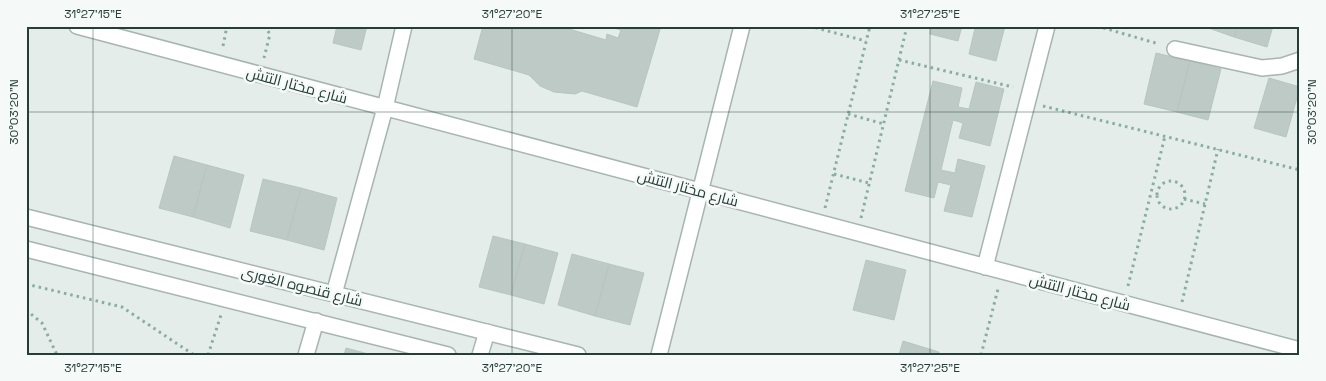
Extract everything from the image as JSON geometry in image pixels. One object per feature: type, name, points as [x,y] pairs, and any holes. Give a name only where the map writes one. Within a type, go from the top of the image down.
[{"type":"street","name":"شارع مختار التتش","points":[[77,26],[1300,350]]},
{"type":"street","points":[[334,294],[385,108],[404,26]]},
{"type":"street","points":[[659,355],[742,26]]},
{"type":"street","points":[[985,267],[1046,26]]},
{"type":"street","points":[[1175,49],[1262,68],[1282,66],[1300,60]]},
{"type":"street","name":"شارع قنصوه الغورى","points":[[26,217],[578,355]]},
{"type":"street","name":"شارع قنصوه الغورى","points":[[26,249],[448,355]]},
{"type":"street","points":[[306,355],[316,321]]},
{"type":"street","points":[[480,355],[487,332]]},
{"type":"path","points":[[259,26],[265,27],[270,34],[260,75]]},
{"type":"path","points":[[809,26],[866,41]]},
{"type":"path","points":[[821,223],[870,26]]},
{"type":"path","points":[[858,233],[907,26]]},
{"type":"path","points":[[1097,26],[1175,49]]},
{"type":"path","points":[[899,60],[1165,136],[1300,170]]},
{"type":"path","points":[[848,114],[884,124]]},
{"type":"path","points":[[1124,303],[1165,136]]},
{"type":"path","points":[[1178,318],[1218,149]]},
{"type":"path","points":[[834,174],[869,183]]},
{"type":"path","points":[[1169,180],[1175,181],[1183,188],[1184,199],[1177,207],[1167,208],[1158,201],[1157,190],[1164,182],[1169,180]]},
{"type":"path","points":[[1152,189],[1157,190]]},
{"type":"path","points":[[1184,199],[1205,204]]},
{"type":"path","points":[[981,355],[1003,271]]},
{"type":"path","points":[[26,284],[122,307],[194,355]]},
{"type":"path","points":[[208,355],[226,299]]},
{"type":"path","points":[[26,310],[42,323],[57,355]]},
{"type":"path","points":[[26,318],[32,315]]},
{"type":"building","points":[[337,26],[367,26],[361,50],[333,43]]},
{"type":"building","points":[[483,26],[559,26],[606,40],[607,34],[618,38],[621,30],[608,26],[661,26],[637,107],[582,91],[575,94],[554,92],[540,86],[529,75],[474,59]]},
{"type":"building","points":[[931,26],[962,26],[958,41],[930,34]]},
{"type":"building","points":[[966,26],[1005,26],[996,61],[969,54],[975,28]]},
{"type":"building","points":[[1203,26],[1238,26],[1234,37]]},
{"type":"building","points":[[1238,26],[1273,26],[1267,47],[1234,37]]},
{"type":"building","points":[[1156,53],[1190,61],[1177,112],[1144,104]]},
{"type":"building","points":[[1190,61],[1221,69],[1208,120],[1177,112]]},
{"type":"building","points":[[1269,78],[1300,87],[1286,137],[1254,128]]},
{"type":"building","points":[[933,81],[962,88],[958,107],[969,109],[976,82],[1004,89],[990,146],[959,138],[963,123],[953,120],[941,170],[955,173],[958,159],[985,166],[972,217],[944,211],[951,185],[938,182],[934,198],[905,191]]},
{"type":"building","points":[[174,156],[207,165],[193,217],[159,208]]},
{"type":"building","points":[[207,165],[244,175],[230,228],[193,217]]},
{"type":"building","points":[[263,179],[301,188],[287,240],[250,231]]},
{"type":"building","points":[[301,188],[337,198],[324,250],[287,240]]},
{"type":"building","points":[[493,236],[525,244],[511,295],[479,287]]},
{"type":"building","points":[[525,244],[558,253],[544,304],[511,295]]},
{"type":"building","points":[[572,254],[609,264],[595,316],[558,305]]},
{"type":"building","points":[[866,260],[906,270],[894,320],[853,310]]},
{"type":"building","points":[[609,264],[644,273],[630,325],[595,316]]},
{"type":"building","points":[[903,341],[939,352],[938,355],[899,355]]},
{"type":"building","points":[[346,348],[372,355],[344,355]]}]
